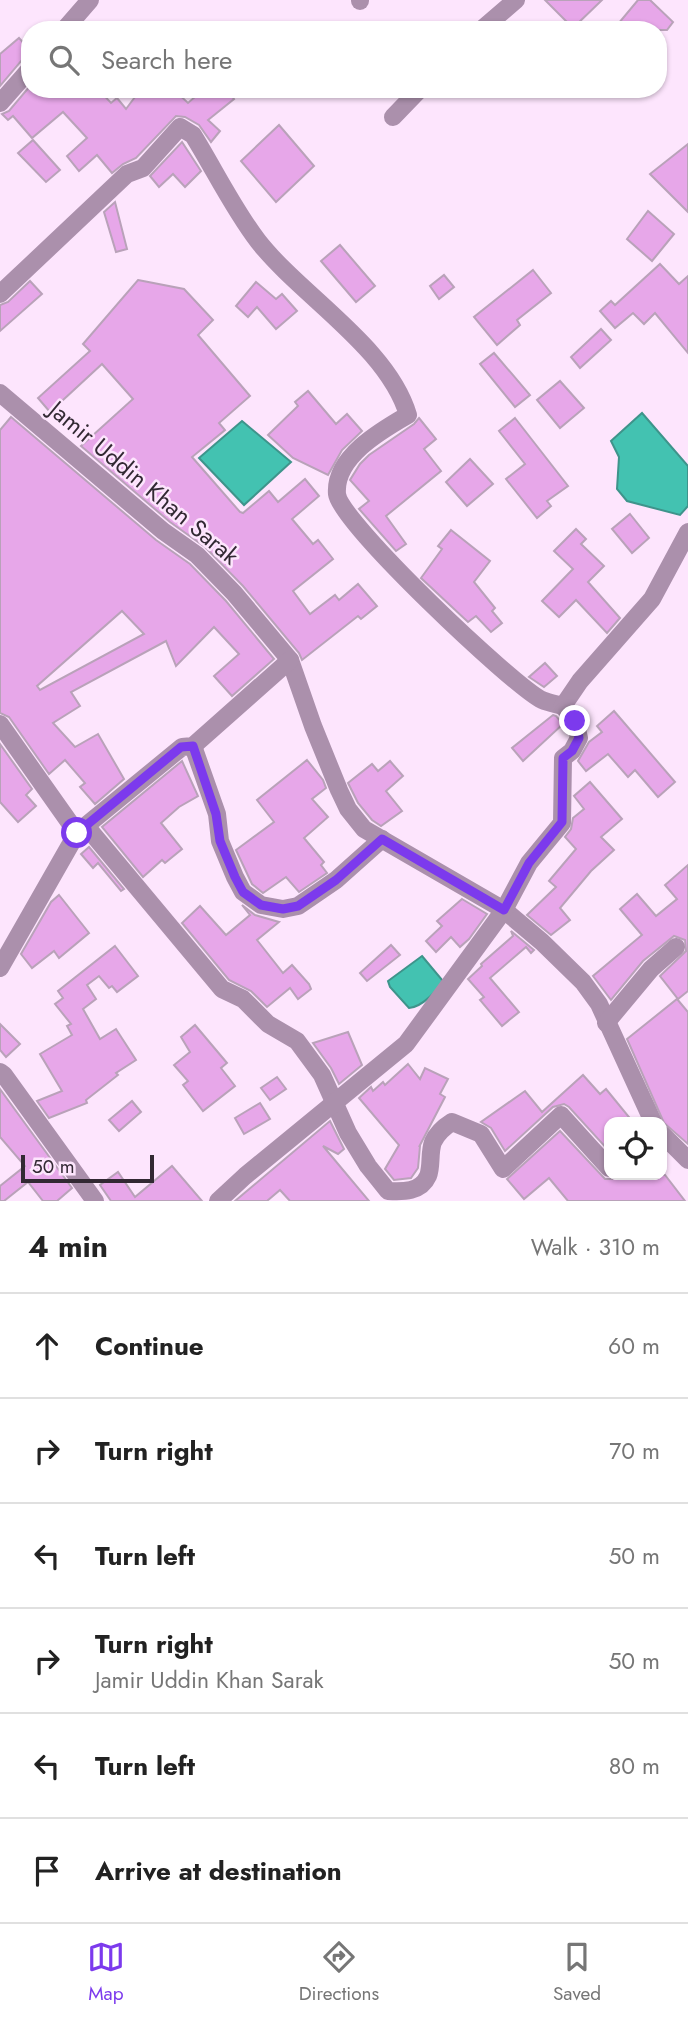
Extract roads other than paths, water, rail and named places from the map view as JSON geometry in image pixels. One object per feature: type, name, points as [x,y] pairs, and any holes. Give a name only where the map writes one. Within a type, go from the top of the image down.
[{"type":"street","points":[[72,21],[90,0]]},
{"type":"street","points":[[492,21],[516,0]]},
{"type":"street","points":[[0,103],[21,79]]},
{"type":"street","points":[[393,117],[411,98]]},
{"type":"street","points":[[0,294],[127,174],[143,168],[180,127],[193,135],[257,240],[370,354],[389,377],[406,406],[408,415],[369,440],[343,466],[337,494],[342,503],[362,531],[399,573],[512,676],[541,699],[563,706],[575,721],[579,738],[572,751],[563,758],[562,822],[529,863],[504,910],[406,1044],[218,1201]]},
{"type":"street","name":"Jamir Uddin Khan Sarak","points":[[0,393],[163,531],[197,555],[234,593],[290,660],[313,726],[348,809],[364,829],[504,910],[583,982],[599,1004],[651,1117]]},
{"type":"street","points":[[563,706],[580,681],[652,599],[688,532]]},
{"type":"street","points":[[0,968],[82,830],[181,747],[193,746],[290,660]]},
{"type":"street","points":[[1,727],[82,830],[222,989],[243,999],[268,1024],[297,1041],[322,1075],[348,1133],[368,1166],[388,1191],[406,1193],[419,1186],[428,1176],[434,1139],[452,1122],[481,1134],[503,1169],[561,1115],[604,1162]]},
{"type":"street","points":[[193,746],[216,814],[220,841],[235,877],[243,892],[261,905],[283,909],[298,906],[336,880],[382,839]]},
{"type":"street","points":[[606,1023],[651,969],[676,947]]},
{"type":"street","points":[[0,1072],[95,1201]]},
{"type":"street","points":[[667,1140],[688,1160]]}]
